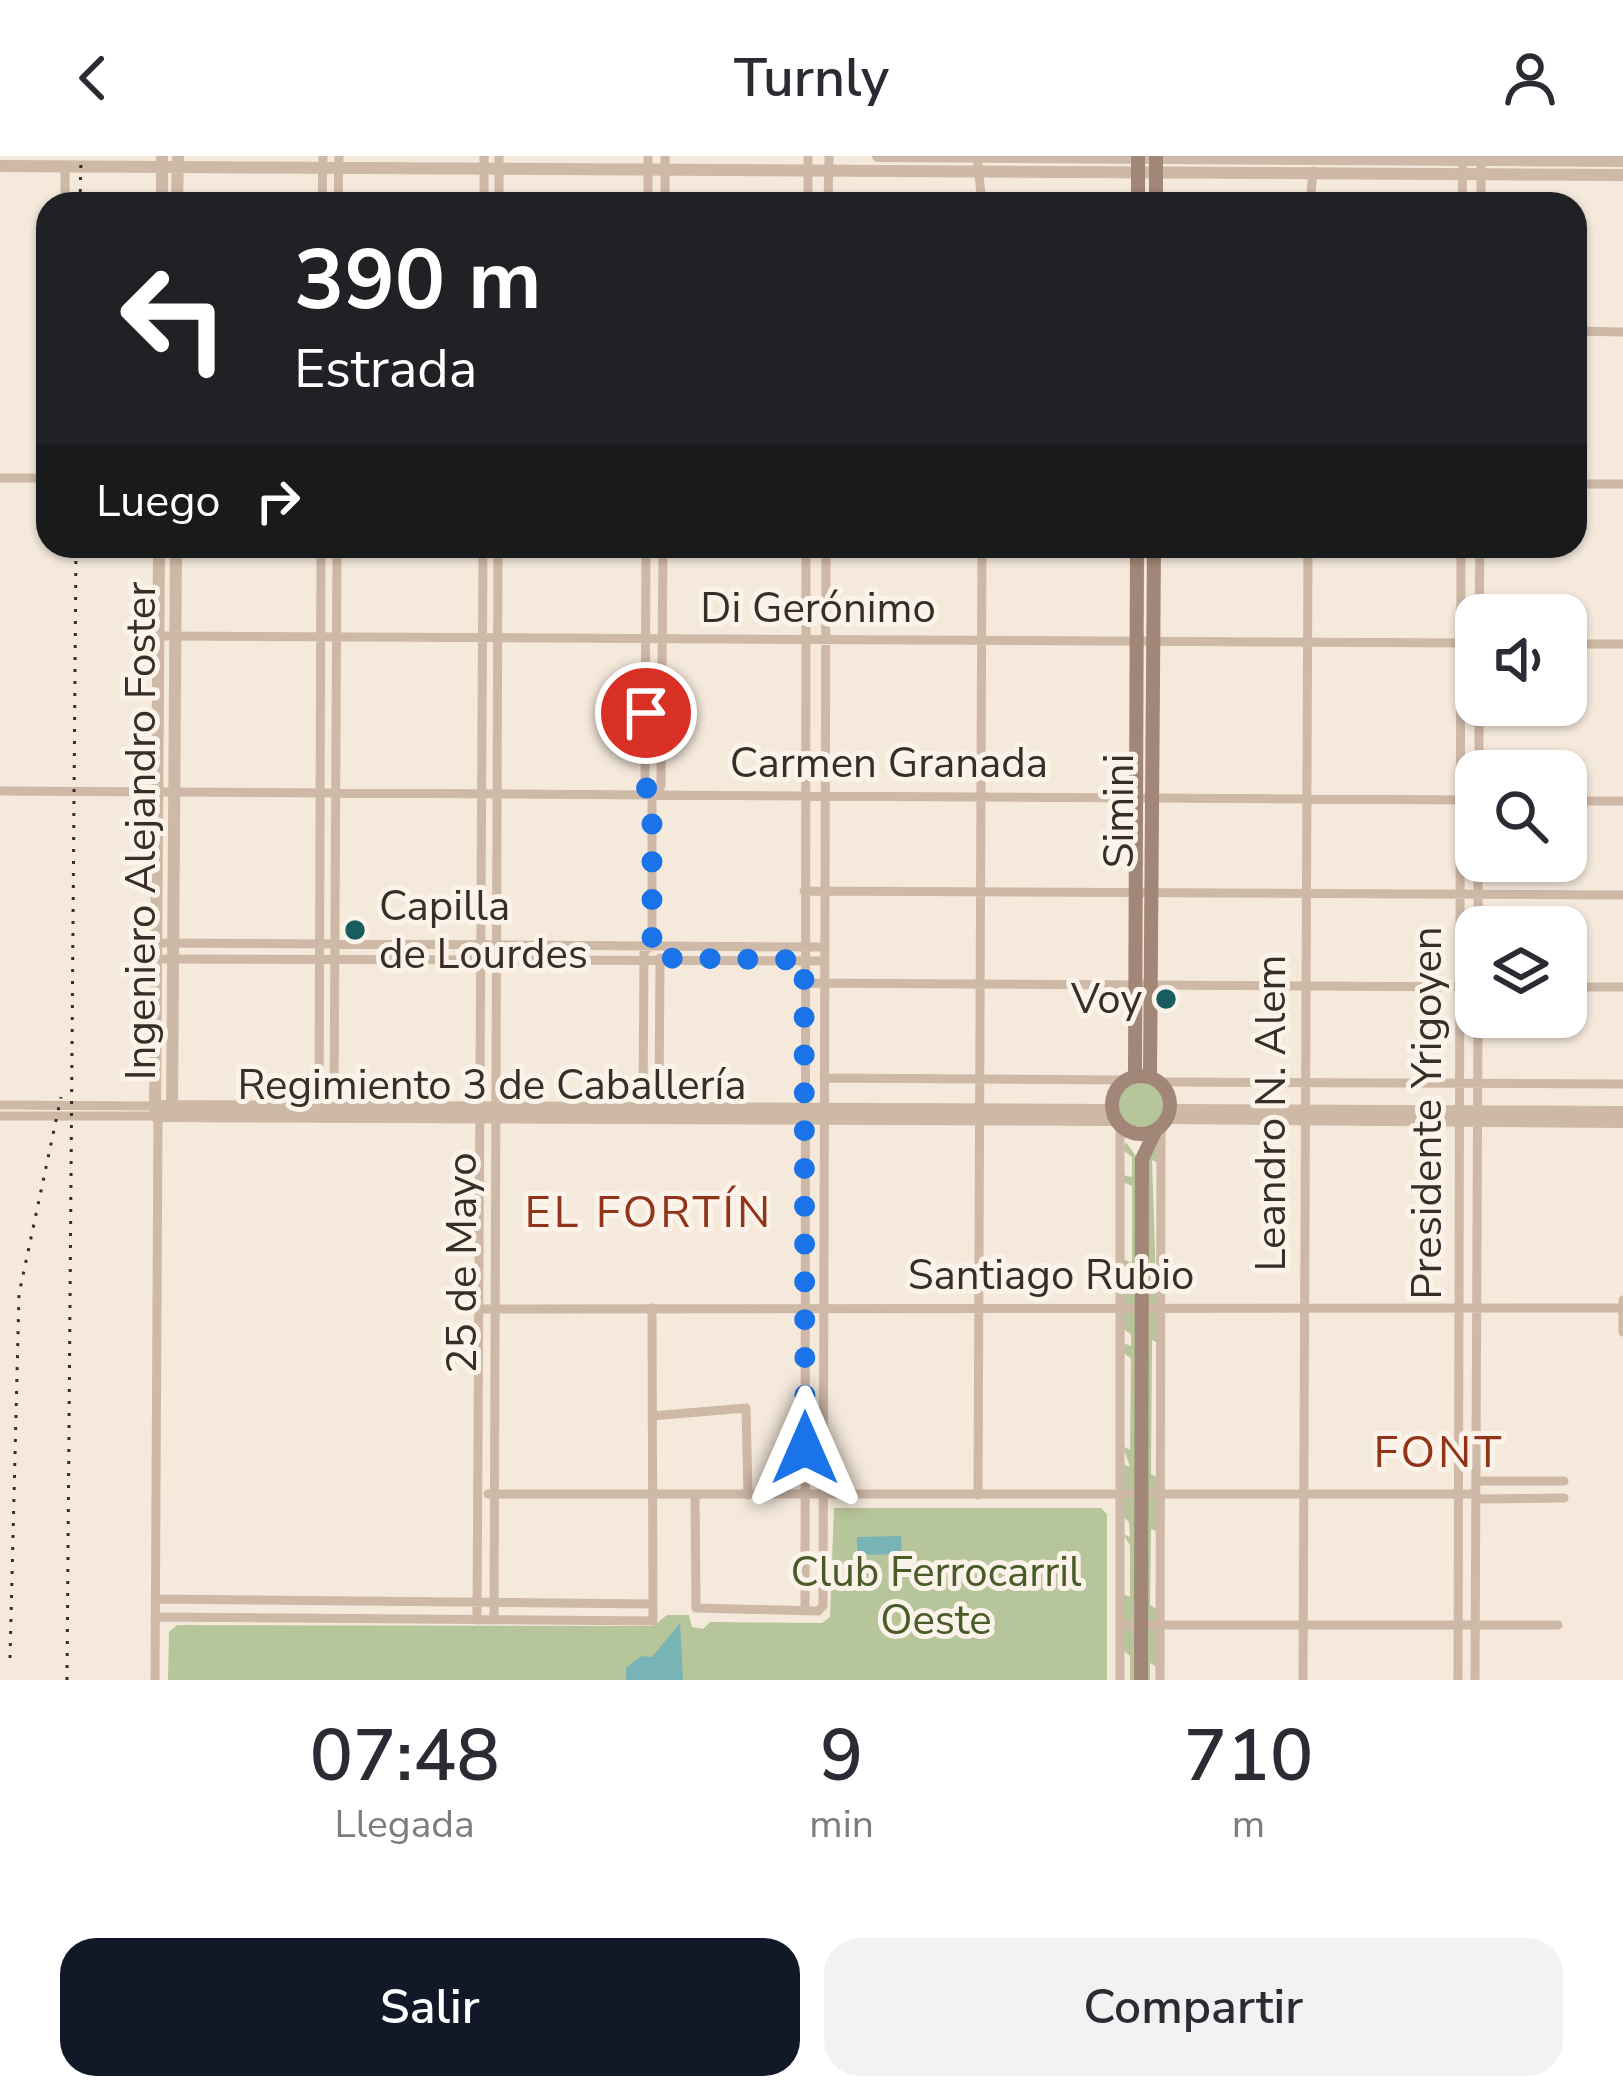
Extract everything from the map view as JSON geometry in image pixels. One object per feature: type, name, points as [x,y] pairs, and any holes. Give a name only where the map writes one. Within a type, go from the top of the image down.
[{"type":"main road","name":"Simini","points":[[1137,558],[1144,798],[1143,1079]]},
{"type":"main road","name":"Simini","points":[[1144,798],[1154,558]]},
{"type":"main road","points":[[1142,1159],[1118,1121],[1114,1093],[1143,1079],[1164,1122]]},
{"type":"main road","points":[[1118,1121],[1135,1134],[1164,1122]]},
{"type":"main road","points":[[1141,1680],[1142,1159],[1164,1122]]},
{"type":"street","points":[[878,156],[1138,162],[1301,157],[1463,164],[1623,161]]},
{"type":"street","points":[[977,156],[982,192]]},
{"type":"street","points":[[982,172],[991,166],[991,156]]},
{"type":"street","points":[[1301,157],[1301,168],[1310,174]]},
{"type":"street","points":[[1310,192],[1310,174],[1317,158]]},
{"type":"street","points":[[0,166],[162,161],[829,163],[982,172],[1138,162]]},
{"type":"street","points":[[162,161],[162,192]]},
{"type":"street","points":[[177,192],[178,161]]},
{"type":"street","points":[[338,192],[339,162]]},
{"type":"street","points":[[486,192],[492,162]]},
{"type":"street","points":[[492,162],[497,192]]},
{"type":"street","points":[[1156,162],[1310,174],[1463,164]]},
{"type":"street","points":[[1481,164],[1623,176]]},
{"type":"street","points":[[68,192],[73,166]]},
{"type":"street","points":[[1587,331],[1623,332]]},
{"type":"street","points":[[0,478],[36,478]]},
{"type":"street","points":[[1587,484],[1623,484]]},
{"type":"street","name":"Ingeniero Alejandro Foster","points":[[159,558],[157,958],[163,1112]]},
{"type":"street","name":"Ingeniero Alejandro Foster","points":[[163,1112],[173,958],[176,558]]},
{"type":"street","points":[[319,1112],[321,558]]},
{"type":"street","points":[[334,1112],[337,558]]},
{"type":"street","name":"25 de Mayo","points":[[483,558],[481,958],[494,1309],[494,1620]]},
{"type":"street","name":"25 de Mayo","points":[[477,1620],[478,1309],[496,958],[497,558]]},
{"type":"street","points":[[646,558],[645,786],[652,795],[652,946]]},
{"type":"street","points":[[652,795],[661,787],[663,558]]},
{"type":"street","points":[[805,1611],[806,558]]},
{"type":"street","points":[[694,1495],[694,1602],[699,1611],[805,1611],[823,1606],[826,558]]},
{"type":"street","points":[[978,1495],[982,558]]},
{"type":"street","name":"Leandro N. Alem","points":[[1303,1680],[1308,558]]},
{"type":"street","name":"Presidente Yrigoyen","points":[[1461,558],[1461,594]]},
{"type":"street","points":[[1479,594],[1480,558]]},
{"type":"street","name":"Di Gerónimo","points":[[159,636],[1455,644]]},
{"type":"street","points":[[1587,644],[1623,644]]},
{"type":"street","name":"Carmen Granada","points":[[0,791],[1455,800]]},
{"type":"street","points":[[1587,800],[1623,801]]},
{"type":"street","name":"Presidente Yrigoyen","points":[[1460,882],[1460,906]]},
{"type":"street","name":"Presidente Yrigoyen","points":[[1478,882],[1478,906]]},
{"type":"street","points":[[804,891],[1623,895]]},
{"type":"street","points":[[157,943],[824,947]]},
{"type":"street","points":[[643,1114],[644,951],[652,946]]},
{"type":"street","points":[[652,946],[660,950],[659,1114]]},
{"type":"street","points":[[157,958],[824,961]]},
{"type":"street","points":[[804,983],[1455,986]]},
{"type":"street","points":[[1587,987],[1623,987]]},
{"type":"street","name":"Presidente Yrigoyen","points":[[1458,1680],[1460,1038]]},
{"type":"street","name":"Presidente Yrigoyen","points":[[1475,1680],[1478,1038]]},
{"type":"street","points":[[824,1078],[1623,1084]]},
{"type":"street","points":[[0,1105],[163,1112],[155,1680]]},
{"type":"street","points":[[0,1116],[73,1111]]},
{"type":"street","name":"Regimiento 3 de Caballería","points":[[163,1112],[980,1114],[1118,1121]]},
{"type":"street","points":[[1160,1680],[1164,1122],[1304,1115],[1623,1112]]},
{"type":"street","points":[[1477,1116],[1623,1122]]},
{"type":"street","points":[[1118,1121],[1120,1680]]},
{"type":"street","points":[[1623,1304],[1623,1332]]},
{"type":"street","name":"Santiago Rubio","points":[[478,1309],[1623,1304]]},
{"type":"street","points":[[155,1617],[653,1622],[652,1308]]},
{"type":"street","points":[[652,1416],[746,1408],[748,1495]]},
{"type":"street","points":[[1476,1481],[1564,1481]]},
{"type":"street","points":[[477,1494],[1564,1498]]},
{"type":"street","points":[[155,1599],[652,1604]]},
{"type":"street","points":[[1120,1625],[1558,1625]]},
{"type":"green space","points":[[1141,1080],[1159,1087],[1166,1105],[1159,1123],[1141,1130],[1123,1123],[1116,1105],[1123,1087]]},
{"type":"green space","points":[[1126,1142],[1138,1159],[1137,1680],[1130,1680],[1130,1656],[1123,1650],[1123,1594],[1130,1597],[1130,1545],[1123,1534],[1130,1537],[1129,1522],[1123,1517],[1123,1464],[1130,1467],[1123,1446],[1130,1450],[1131,1358],[1123,1353],[1123,1343],[1131,1346],[1131,1334],[1123,1329],[1123,1283],[1131,1285],[1132,1271],[1123,1266],[1123,1259],[1132,1263],[1132,1186],[1123,1182],[1123,1175],[1132,1177],[1132,1157],[1123,1150]]},
{"type":"green space","points":[[1152,1144],[1157,1144],[1159,1163],[1152,1160],[1158,1343],[1152,1340],[1151,1474],[1158,1478],[1158,1532],[1151,1529],[1150,1605],[1158,1610],[1157,1667],[1150,1663],[1150,1680],[1144,1680],[1146,1160]]},
{"type":"green space","name":"Club Ferrocarril Oeste","points":[[834,1508],[1101,1508],[1107,1514],[1107,1680],[168,1680],[169,1632],[177,1625],[653,1626],[667,1615],[689,1615],[692,1627],[703,1629],[710,1622],[822,1623],[830,1617]]},
{"type":"water","points":[[901,1536],[902,1554],[857,1555],[857,1537]]},
{"type":"water","points":[[680,1623],[683,1680],[626,1680],[626,1668],[641,1656],[652,1657]]},
{"type":"railway","points":[[80,192],[81,156]]},
{"type":"railway","points":[[67,1680],[76,558]]},
{"type":"railway","points":[[10,1658],[19,1294],[61,1097]]},
{"type":"place","name":"Capilla de Lourdes","points":[[355,930]]},
{"type":"place","name":"Voy","points":[[1166,999]]},
{"type":"district","name":"EL FORTÍN","points":[[649,1212]]},
{"type":"district","name":"FONT","points":[[1439,1452]]},
{"type":"route","points":[[646,713],[645,786],[652,795],[652,946],[660,950],[660,958],[804,960],[805,1448]]}]
